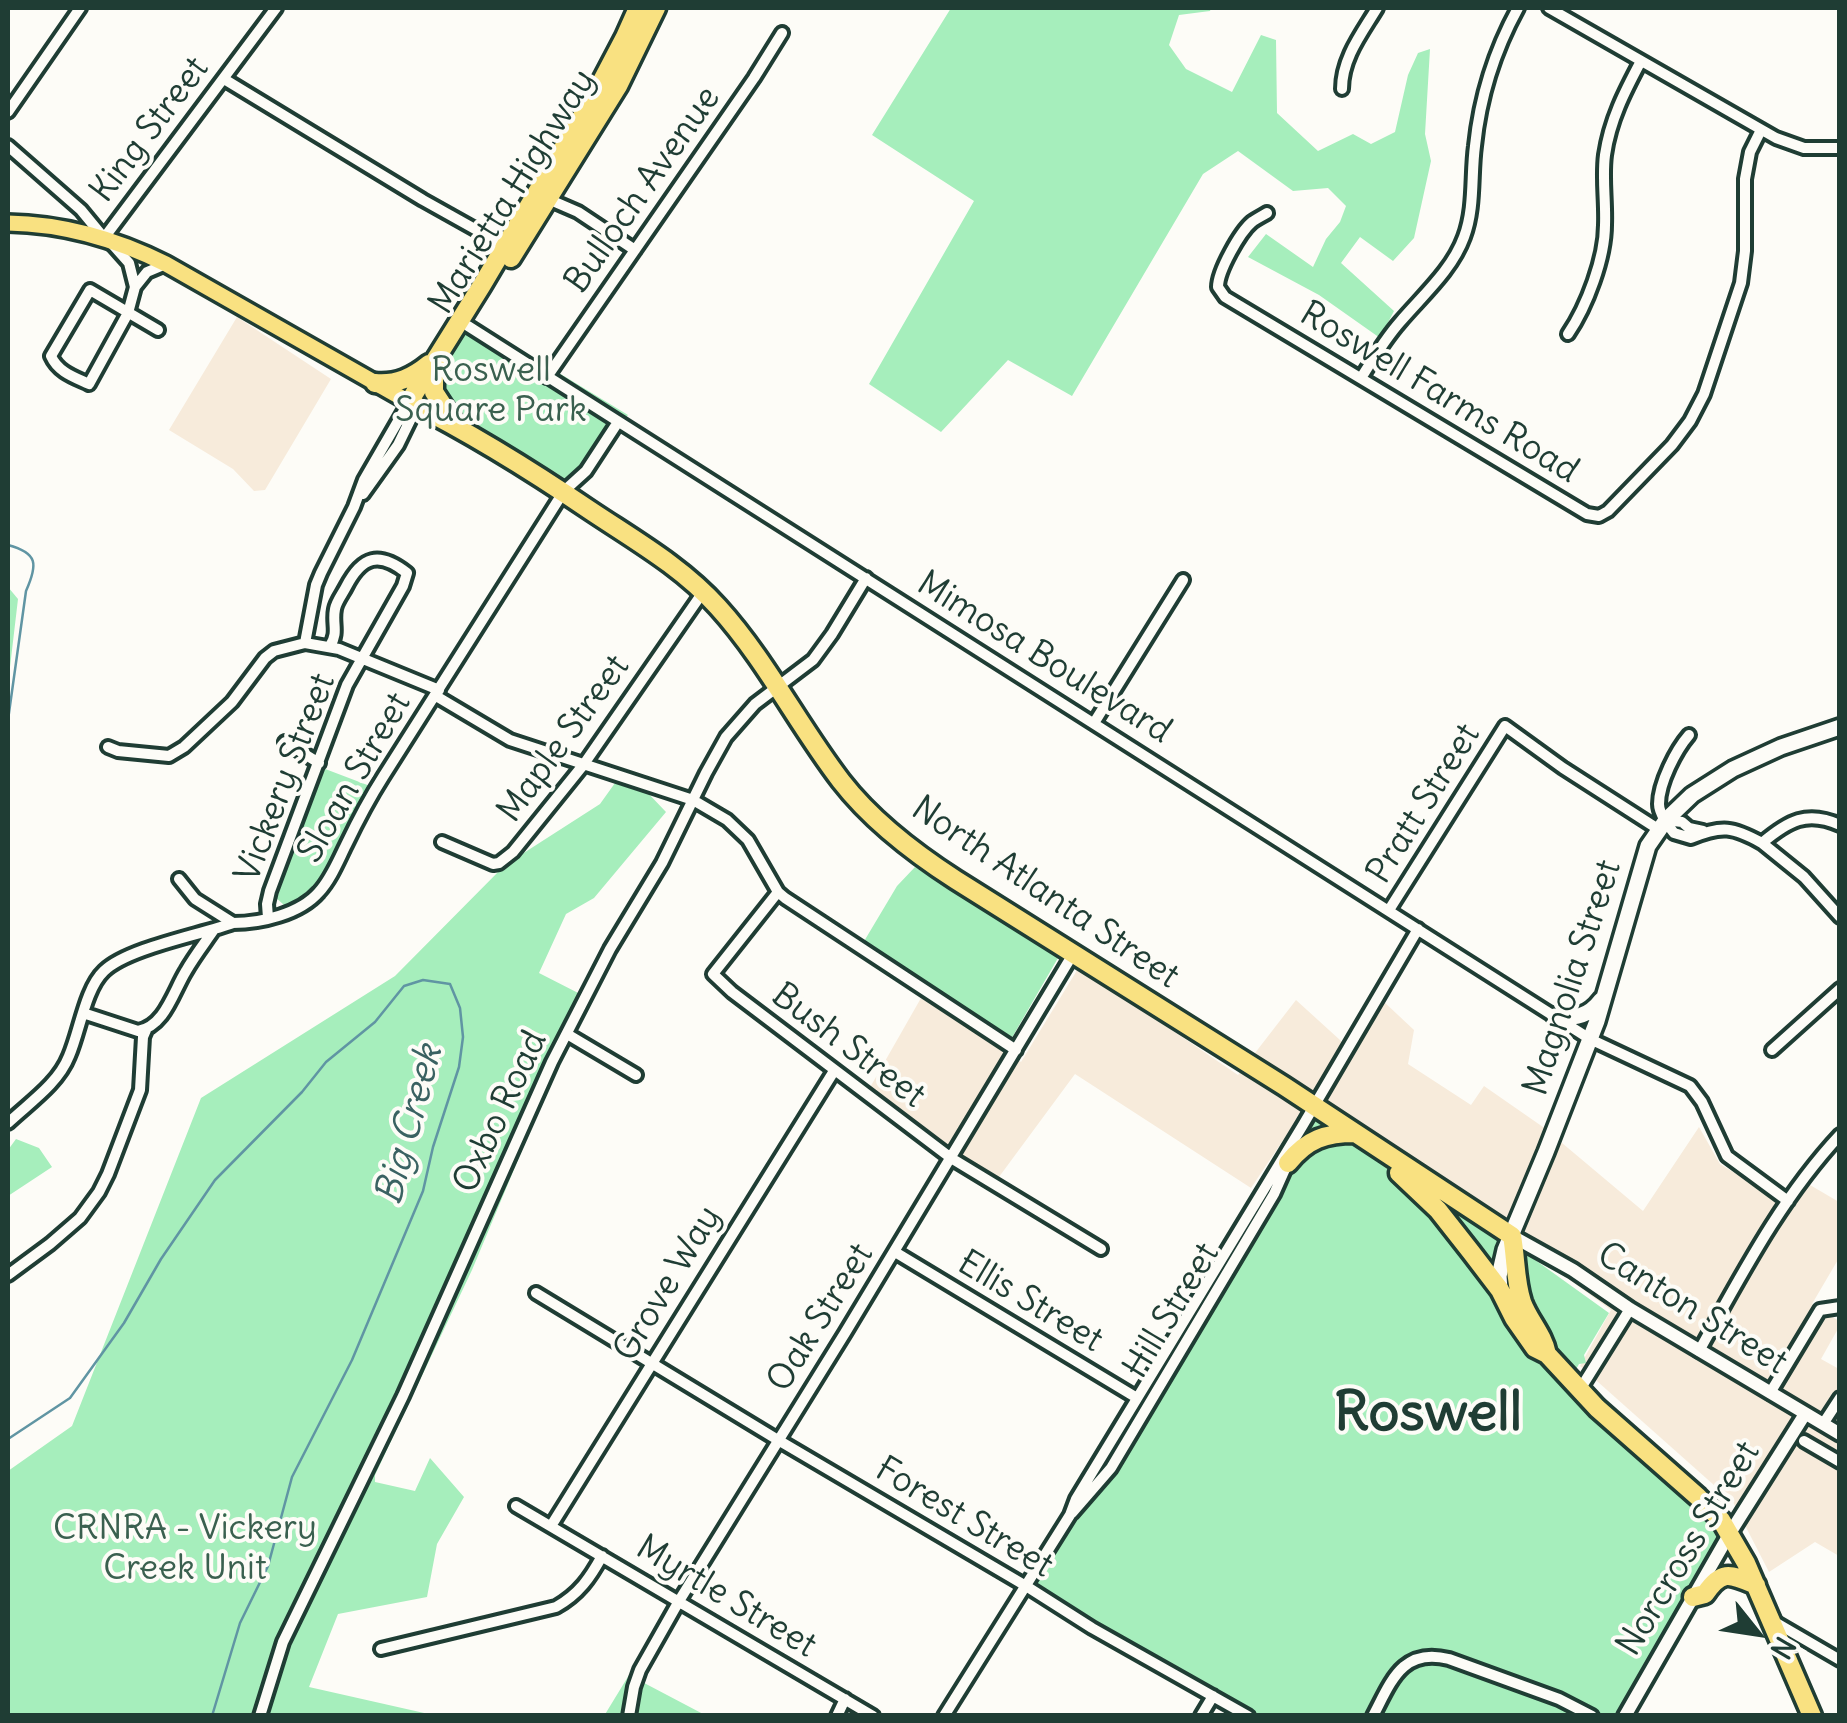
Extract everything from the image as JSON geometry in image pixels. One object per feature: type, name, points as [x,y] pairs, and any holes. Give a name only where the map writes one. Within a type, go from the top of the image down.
[{"type":"highway","name":"Marietta Highway","points":[[413,404],[468,326],[603,80],[638,8]]},
{"type":"highway","name":"Marietta Highway","points":[[413,404],[440,353],[548,199],[618,86],[656,8]]},
{"type":"highway","points":[[376,383],[397,382],[416,375],[440,353]]},
{"type":"highway","points":[[434,378],[434,392],[460,429]]},
{"type":"highway","name":"North Atlanta Street","points":[[413,404],[524,466],[669,562],[704,592],[746,640],[842,782],[893,834],[938,869],[1512,1236]]},
{"type":"highway","points":[[1288,1164],[1317,1138],[1328,1134],[1361,1137],[1438,1210],[1500,1290],[1504,1303],[1535,1348],[1548,1354],[1579,1390],[1698,1497],[1730,1533],[1812,1716]]},
{"type":"highway","points":[[1512,1236],[1522,1301],[1548,1354]]},
{"type":"highway","points":[[1693,1597],[1706,1594],[1722,1576],[1756,1585]]},
{"type":"main road","points":[[8,223],[60,227],[106,238],[166,264],[413,404]]},
{"type":"main road","name":"Magnolia Street","points":[[1500,1290],[1501,1262],[1590,1039],[1648,846],[1662,824],[1692,795],[1734,769],[1781,747],[1840,728]]},
{"type":"main road","points":[[1554,1016],[1581,1017],[1604,997]]},
{"type":"street","points":[[8,112],[80,8]]},
{"type":"street","name":"King Street","points":[[106,238],[276,8]]},
{"type":"street","points":[[1342,89],[1346,59],[1378,8]]},
{"type":"street","points":[[1361,378],[1396,326],[1449,266],[1462,242],[1470,215],[1474,148],[1484,96],[1500,45],[1518,8]]},
{"type":"street","points":[[1548,8],[1776,138],[1804,148],[1840,148]]},
{"type":"street","name":"Bulloch Avenue","points":[[547,377],[782,33]]},
{"type":"street","points":[[1568,334],[1582,311],[1603,246],[1604,169],[1610,129],[1622,94],[1641,61]]},
{"type":"street","points":[[224,79],[510,249]]},
{"type":"street","name":"Roswell Farms Road","points":[[1267,214],[1245,230],[1219,275],[1220,292],[1588,514],[1599,516],[1608,512],[1672,446],[1704,394],[1741,282],[1746,251],[1746,179],[1750,152],[1761,130]]},
{"type":"street","points":[[8,146],[81,210],[130,263],[135,287]]},
{"type":"street","points":[[548,199],[578,212],[635,250]]},
{"type":"street","points":[[158,330],[128,312],[90,290],[52,356],[55,365],[89,384],[128,312],[135,287],[147,272],[166,264]]},
{"type":"street","name":"Mimosa Boulevard","points":[[468,326],[1590,1039],[1690,1086],[1702,1102],[1727,1156],[1788,1201]]},
{"type":"street","points":[[305,642],[316,585],[354,507],[398,445],[413,404]]},
{"type":"street","name":"Sloan Street","points":[[8,1123],[64,1066],[98,978],[112,965],[166,943],[233,923],[268,918],[302,906],[319,893],[374,792],[564,492],[586,471],[618,422]]},
{"type":"street","name":"Vickery Street","points":[[268,918],[270,891],[347,686],[407,573],[394,562],[384,560],[360,564],[335,609],[336,637],[330,646]]},
{"type":"street","name":"Oxbo Road","points":[[260,1716],[283,1642],[403,1396],[567,1034],[610,949],[662,863],[733,728],[748,710],[813,660],[866,578]]},
{"type":"street","points":[[1094,723],[1184,580]]},
{"type":"street","name":"Maple Street","points":[[442,842],[493,864],[520,846],[584,764],[704,592]]},
{"type":"street","points":[[108,747],[169,756],[232,702],[274,651],[305,642],[330,646],[437,693],[510,740],[693,800],[727,820],[748,840],[785,898],[1016,1050]]},
{"type":"street","name":"Pratt Street","points":[[1389,910],[1505,726],[1563,768],[1662,824]]},
{"type":"street","points":[[1689,734],[1671,762],[1659,802],[1662,824],[1682,822],[1704,832],[1740,830],[1804,877],[1840,917]]},
{"type":"street","points":[[286,742],[319,763]]},
{"type":"street","points":[[1762,844],[1774,833],[1808,816],[1840,825]]},
{"type":"street","points":[[179,879],[195,899],[233,923]]},
{"type":"street","name":"Bush Street","points":[[778,892],[713,974],[951,1158],[1101,1249]]},
{"type":"street","name":"Hill Street","points":[[1070,1515],[1418,928]]},
{"type":"street","points":[[84,1012],[138,1032],[146,1030],[158,1020],[214,930]]},
{"type":"street","name":"Oak Street","points":[[628,1716],[640,1670],[679,1601],[1073,954]]},
{"type":"street","points":[[1772,1050],[1840,989]]},
{"type":"street","points":[[8,1275],[80,1218],[100,1192],[140,1090],[146,1030]]},
{"type":"street","points":[[567,1034],[636,1075]]},
{"type":"street","name":"Grove Way","points":[[551,1526],[834,1071]]},
{"type":"street","name":"Hill Street","points":[[944,1716],[1070,1515],[1111,1468],[1274,1194],[1303,1124]]},
{"type":"street","points":[[1699,1350],[1788,1201],[1818,1158],[1840,1135]]},
{"type":"street","name":"Canton Street","points":[[1512,1236],[1840,1434]]},
{"type":"street","name":"Ellis Street","points":[[894,1252],[1137,1398]]},
{"type":"street","name":"Forest Street","points":[[536,1292],[1092,1628],[1248,1716]]},
{"type":"street","points":[[1770,1392],[1820,1310],[1840,1307]]},
{"type":"street","points":[[1579,1390],[1630,1309]]},
{"type":"street","points":[[1823,1424],[1840,1398]]},
{"type":"street","name":"Norcross Street","points":[[1625,1716],[1730,1533],[1805,1414]]},
{"type":"street","points":[[1804,1441],[1840,1462]]},
{"type":"street","name":"Myrtle Street","points":[[516,1506],[872,1716]]},
{"type":"street","points":[[380,1650],[556,1607],[582,1588],[602,1556]]},
{"type":"street","points":[[1772,1621],[1840,1660]]},
{"type":"street","points":[[1373,1716],[1395,1674],[1426,1656],[1442,1657],[1552,1696],[1592,1716]]},
{"type":"street","points":[[1364,1716],[1383,1695]]},
{"type":"street","points":[[1201,1716],[1214,1696]]},
{"type":"street","points":[[836,1716],[845,1699]]},
{"type":"shaded area","points":[[237,317],[331,379],[265,490],[254,491],[233,469],[169,430]]},
{"type":"shaded area","points":[[1079,967],[1238,1075],[1296,1000],[1351,1050],[1382,1000],[1414,1030],[1408,1064],[1471,1105],[1484,1086],[1543,1127],[1643,1211],[1699,1127],[1720,1164],[1789,1206],[1810,1185],[1839,1202],[1839,1258],[1812,1304],[1839,1321],[1821,1359],[1839,1369],[1839,1556],[1815,1542],[1769,1572],[1733,1502],[1580,1366],[1611,1310],[1314,1094],[1251,1188],[1075,1074],[996,1181],[868,1091],[921,998],[1021,1062]]},
{"type":"green space","points":[[951,8],[1211,8],[1179,15],[1169,45],[1186,69],[1232,92],[1261,35],[1276,40],[1277,113],[1318,151],[1353,134],[1371,144],[1395,132],[1408,75],[1418,53],[1430,49],[1425,134],[1431,161],[1414,238],[1393,261],[1360,237],[1341,263],[1394,311],[1380,338],[1319,295],[1248,257],[1266,234],[1313,267],[1346,206],[1328,188],[1293,191],[1238,151],[1203,174],[1072,396],[1008,360],[941,432],[869,384],[974,201],[872,135]]},
{"type":"green space","name":"Roswell Square Park","points":[[472,320],[628,415],[564,491],[417,406]]},
{"type":"green space","points":[[8,587],[18,599],[8,684]]},
{"type":"green space","points":[[320,767],[370,786],[325,872],[299,898],[284,905],[274,891]]},
{"type":"green space","name":"CRNRA - Vickery Creek Unit","points":[[625,769],[666,812],[594,898],[566,914],[539,973],[586,997],[472,1270],[375,1475],[375,1482],[415,1491],[430,1458],[464,1497],[437,1544],[427,1597],[338,1614],[309,1687],[433,1715],[8,1716],[8,1471],[72,1426],[201,1098],[395,976],[505,865],[600,804]]},
{"type":"green space","points":[[915,867],[1058,958],[1010,1041],[863,943],[897,886]]},
{"type":"green space","points":[[1310,1113],[1506,1239],[1609,1313],[1584,1355],[1586,1363],[1579,1364],[1569,1382],[1687,1491],[1725,1547],[1635,1715],[1239,1715],[1029,1581],[1175,1348]]},
{"type":"green space","points":[[16,1139],[39,1148],[52,1167],[8,1196],[8,1150]]},
{"type":"green space","points":[[629,1675],[705,1715],[604,1716]]},
{"type":"waterway","name":"Big Creek","points":[[8,545],[25,552],[33,561],[8,720]]},
{"type":"waterway","name":"Big Creek","points":[[8,1439],[70,1398],[124,1323],[161,1259],[215,1180],[302,1092],[326,1062],[375,1022],[404,986],[423,980],[450,984],[460,1008],[463,1037],[459,1067],[423,1191],[352,1360],[292,1477],[268,1566],[240,1623],[212,1716]]},
{"type":"district","name":"Roswell","points":[[1428,1414]]}]
